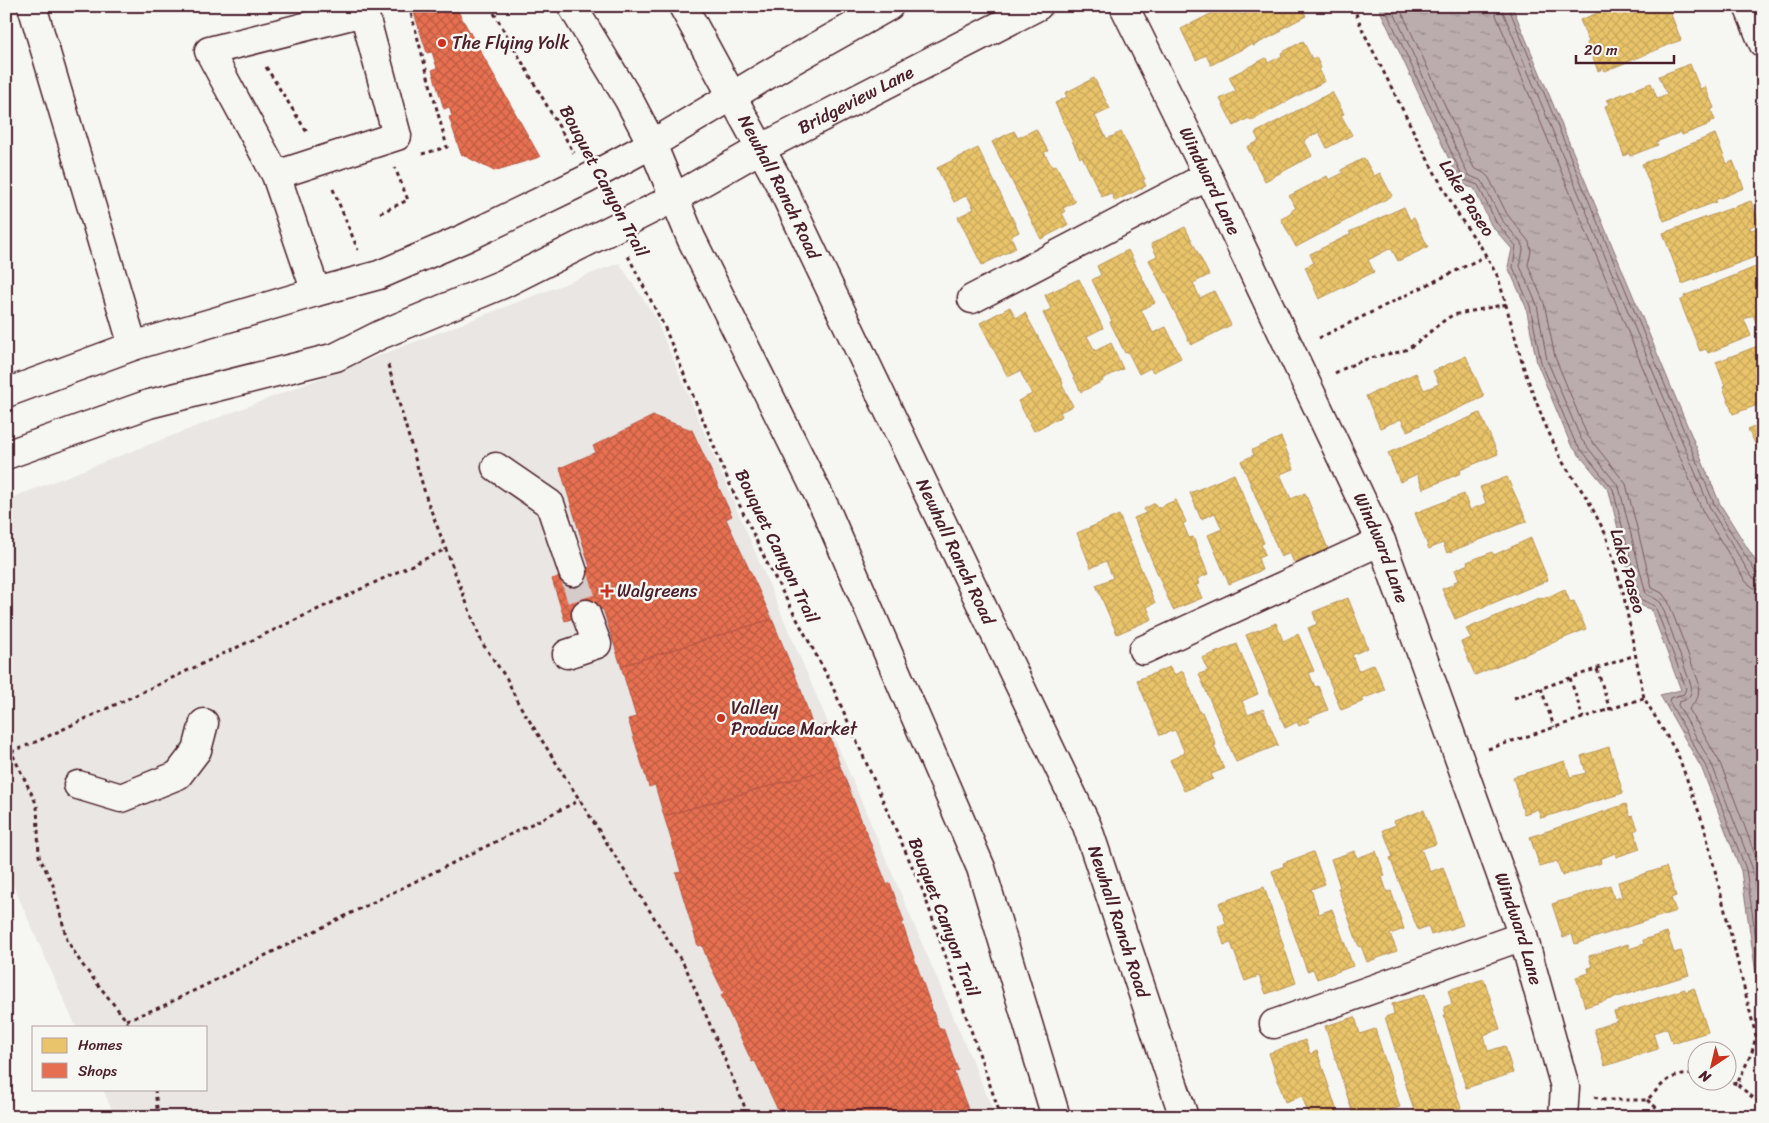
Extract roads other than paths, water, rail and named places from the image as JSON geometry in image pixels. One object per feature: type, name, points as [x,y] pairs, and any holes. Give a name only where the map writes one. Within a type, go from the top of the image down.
[{"type":"main road","points":[[32,6],[133,346]]},
{"type":"main road","points":[[572,6],[629,100],[652,144],[676,197],[691,238],[826,510],[981,868],[1056,1117]]},
{"type":"main road","name":"Newhall Ranch Road","points":[[683,6],[782,188],[1087,826],[1184,1117]]},
{"type":"main road","points":[[6,393],[133,346],[379,275],[465,238],[585,180],[652,144],[889,6]]},
{"type":"main road","name":"Bridgeview Lane","points":[[6,454],[149,404],[336,357],[380,335],[503,284],[676,197],[760,150],[1038,6]]},
{"type":"main road","name":"Windward Lane","points":[[1124,6],[1208,176],[1381,541],[1523,936],[1564,1087],[1563,1117]]},
{"type":"main road","points":[[1748,6],[1763,43]]},
{"type":"main road","points":[[276,175],[397,136],[364,12],[208,51],[276,175],[316,292]]},
{"type":"main road","points":[[972,299],[1208,176]]},
{"type":"main road","points":[[496,467],[550,504],[573,572]]},
{"type":"main road","points":[[1143,650],[1381,541]]},
{"type":"main road","points":[[567,654],[597,644],[586,614]]},
{"type":"main road","points":[[78,785],[121,798],[178,775],[197,750],[204,723]]},
{"type":"main road","points":[[1274,1024],[1523,936]]},
{"type":"water","points":[[1378,6],[1512,6],[1720,504],[1763,573],[1763,1000],[1759,994],[1741,871],[1702,769],[1660,695],[1681,690],[1651,609],[1636,604],[1609,491],[1571,445],[1537,363],[1526,307],[1508,267],[1512,249],[1491,225],[1474,188],[1461,185]]},
{"type":"tunnel","points":[[573,572],[586,614]]},
{"type":"place","name":"The Flying Yolk","points":[[442,43]]},
{"type":"place","name":"Walgreens","points":[[607,591]]},
{"type":"place","name":"Valley Produce Market","points":[[721,718]]}]
